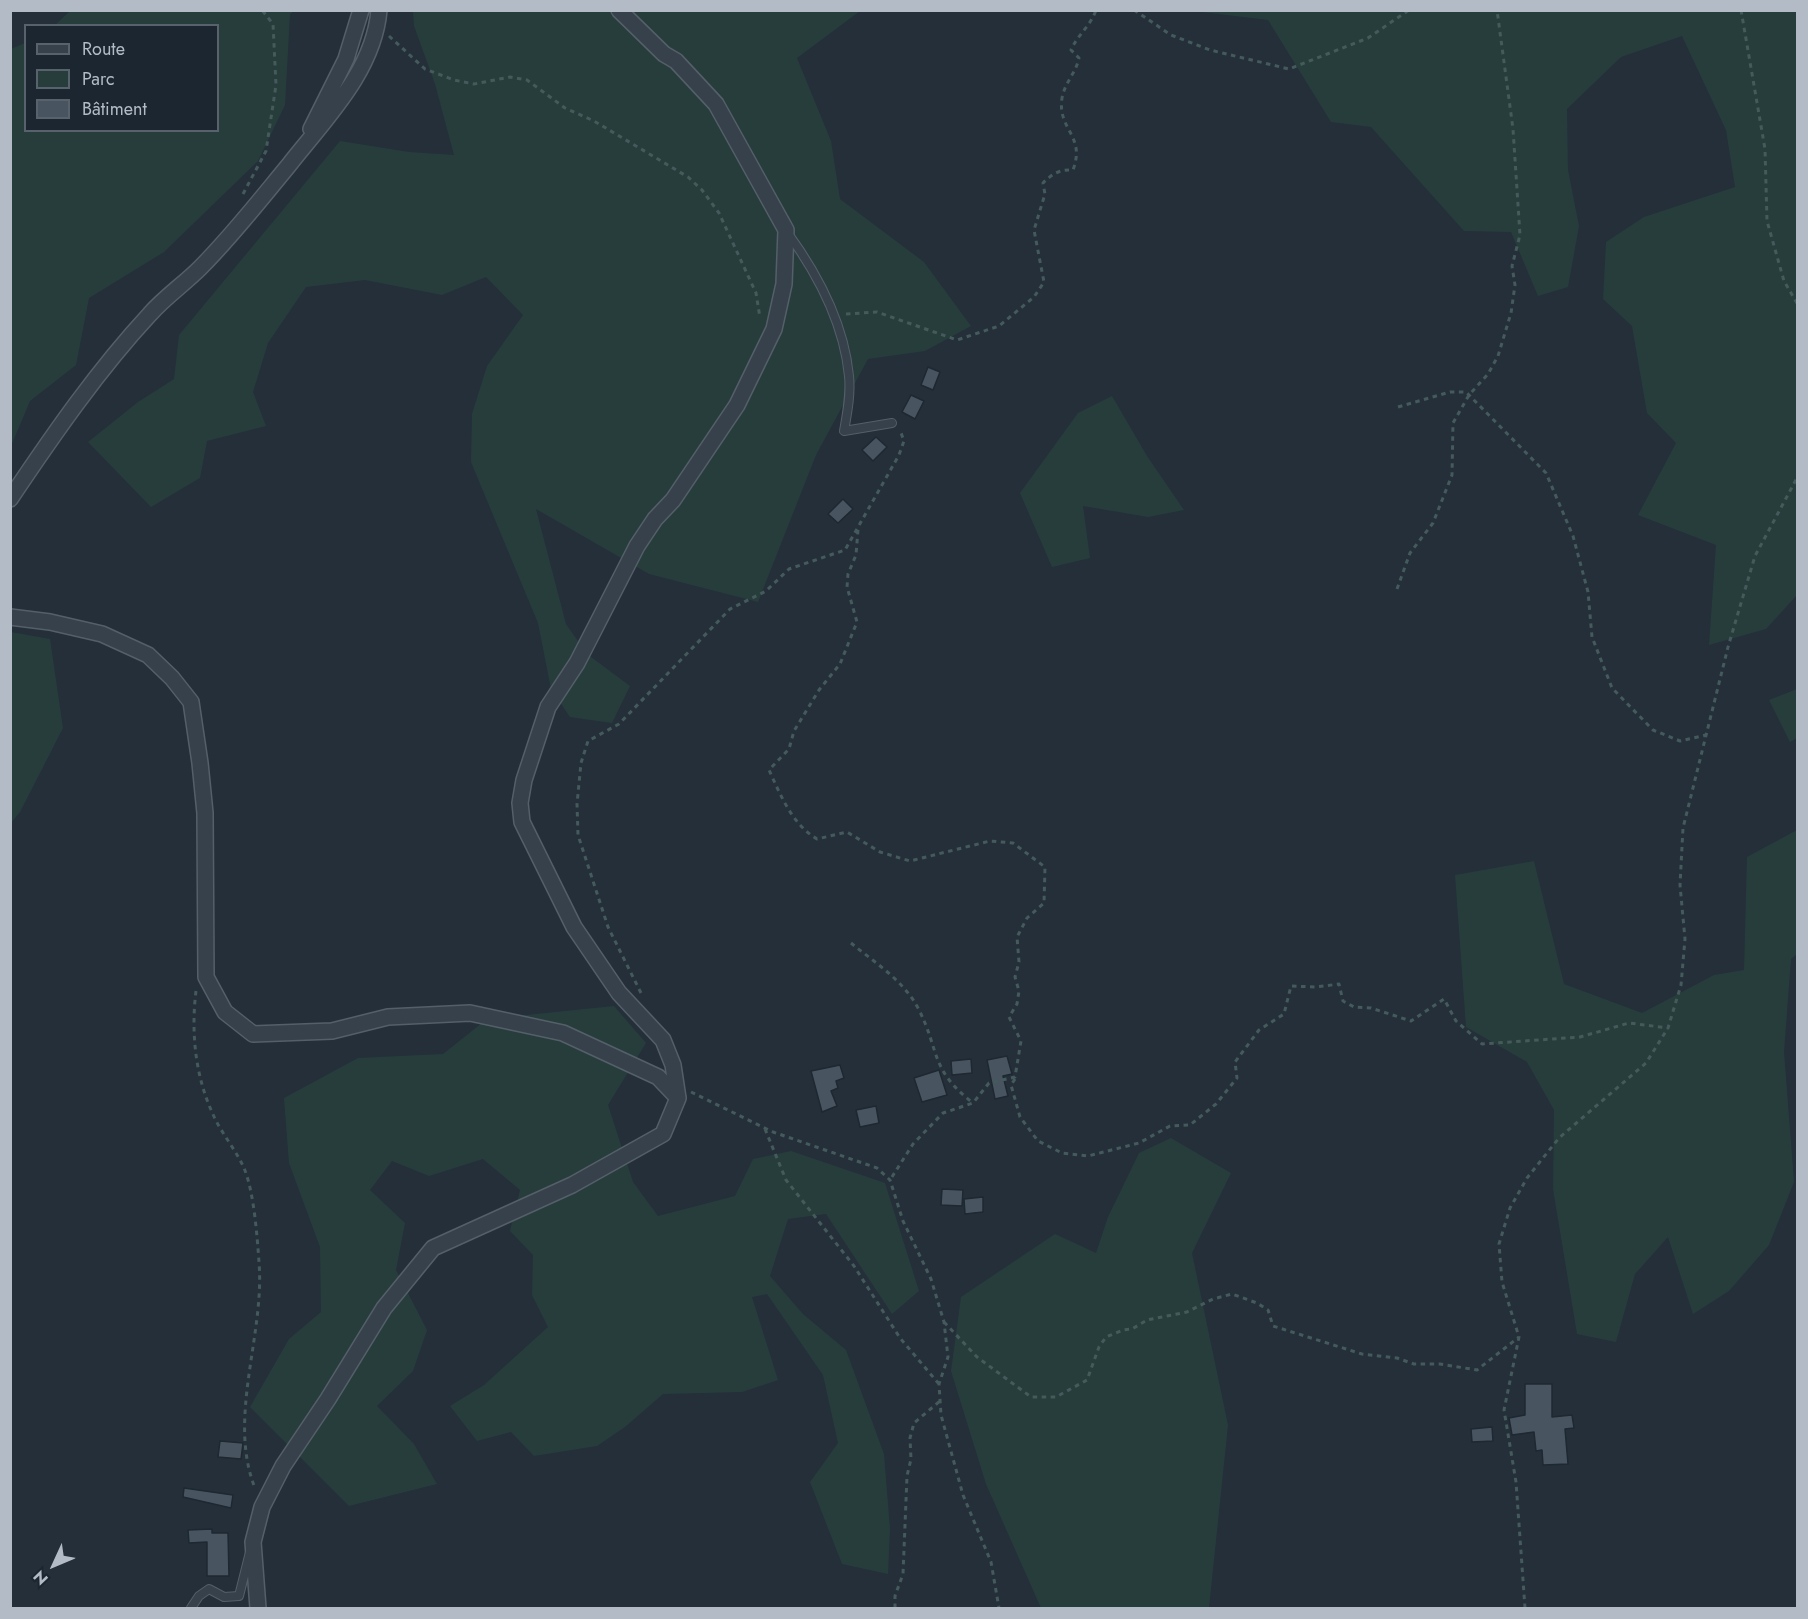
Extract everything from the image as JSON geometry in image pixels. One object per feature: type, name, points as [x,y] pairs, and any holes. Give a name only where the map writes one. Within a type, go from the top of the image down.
[{"type":"street","points":[[304,145],[328,91],[346,59],[361,10]]},
{"type":"street","points":[[10,499],[43,450],[112,358],[150,313],[200,267],[244,220],[343,98],[366,57],[377,27],[378,10]]},
{"type":"street","points":[[258,1608],[253,1542],[262,1507],[283,1466],[328,1399],[384,1308],[433,1248],[572,1185],[663,1134],[677,1092],[673,1065],[663,1040],[619,993],[574,927],[522,822],[520,803],[524,780],[548,707],[577,663],[637,546],[655,519],[677,493],[737,405],[758,367],[774,329],[784,284],[786,230],[716,104],[676,61],[664,54],[619,10]]},
{"type":"street","points":[[10,617],[50,622],[102,634],[148,655],[172,678],[190,702],[201,763],[205,813],[206,977],[225,1012],[253,1034],[332,1031],[388,1017],[470,1012],[563,1034],[658,1077],[677,1092]]},
{"type":"lane","points":[[786,230],[808,260],[827,298],[849,376],[844,431],[892,423]]},
{"type":"lane","points":[[191,1608],[198,1596],[209,1589],[224,1597],[239,1596],[253,1542]]},
{"type":"path","points":[[240,200],[266,151],[276,85],[273,24],[262,10]]},
{"type":"path","points":[[832,316],[877,312],[957,340],[999,326],[1034,297],[1044,282],[1034,230],[1045,194],[1042,183],[1058,172],[1073,170],[1078,157],[1077,142],[1069,134],[1064,118],[1062,99],[1067,83],[1077,71],[1079,58],[1071,50],[1077,36],[1090,25],[1096,10]]},
{"type":"path","points":[[1134,10],[1171,35],[1210,50],[1288,69],[1368,38],[1409,10]]},
{"type":"path","points":[[1397,590],[1410,552],[1433,523],[1452,475],[1453,423],[1469,395],[1488,374],[1498,356],[1511,313],[1515,285],[1512,266],[1520,234],[1513,129],[1497,10]]},
{"type":"path","points":[[1741,10],[1765,149],[1767,220],[1784,280],[1797,305]]},
{"type":"path","points":[[377,27],[425,69],[454,80],[474,84],[510,77],[527,80],[564,108],[594,121],[688,177],[711,200],[740,255],[756,293],[761,326]]},
{"type":"path","points":[[1398,407],[1450,392],[1466,392],[1546,473],[1573,536],[1588,592],[1592,637],[1612,688],[1653,730],[1680,741],[1706,735]]},
{"type":"path","points":[[647,1002],[608,927],[578,836],[579,784],[588,741],[619,724],[730,609],[766,591],[789,569],[845,550],[858,530],[904,441],[903,433],[892,423]]},
{"type":"path","points":[[1526,1608],[1516,1482],[1504,1410],[1520,1337],[1501,1272],[1499,1244],[1510,1208],[1527,1178],[1559,1138],[1646,1063],[1668,1028],[1681,985],[1685,939],[1680,885],[1683,828],[1755,556],[1797,476]]},
{"type":"path","points":[[858,530],[856,555],[848,574],[847,587],[857,622],[840,664],[819,690],[794,731],[789,749],[769,770],[784,805],[806,832],[817,839],[830,838],[847,832],[880,852],[910,861],[990,842],[1013,843],[1045,867],[1044,903],[1027,918],[1017,937],[1019,962],[1015,977],[1019,991],[1017,1004],[1009,1017],[1021,1041],[1015,1077],[1011,1085],[1020,1117],[1038,1141],[1062,1154],[1088,1156],[1139,1143],[1170,1126],[1190,1125],[1216,1104],[1237,1078],[1235,1062],[1259,1030],[1284,1014],[1291,986],[1339,984],[1343,1001],[1354,1007],[1371,1008],[1411,1021],[1444,999],[1456,1021],[1482,1044],[1580,1037],[1629,1023],[1668,1028]]},
{"type":"path","points":[[851,943],[898,981],[918,1008],[943,1073],[955,1089],[973,1103]]},
{"type":"path","points":[[206,963],[197,983],[193,1037],[212,1113],[244,1169],[260,1262],[260,1301],[244,1406],[250,1475],[262,1507]]},
{"type":"path","points":[[890,1180],[913,1144],[943,1113],[973,1103],[989,1083],[1015,1077]]},
{"type":"path","points":[[677,1092],[765,1128],[877,1168],[890,1180],[903,1221],[931,1279],[944,1322],[948,1357],[939,1384],[940,1401],[963,1495],[991,1562],[999,1608]]},
{"type":"path","points":[[765,1128],[786,1180],[854,1266],[900,1338],[939,1384]]},
{"type":"path","points":[[944,1322],[977,1358],[1031,1397],[1056,1397],[1087,1380],[1099,1347],[1106,1337],[1132,1329],[1147,1320],[1187,1312],[1213,1299],[1232,1294],[1257,1303],[1268,1310],[1273,1326],[1362,1354],[1398,1358],[1414,1364],[1440,1364],[1477,1370],[1520,1337]]},
{"type":"path","points":[[895,1608],[895,1596],[903,1574],[907,1476],[911,1459],[910,1438],[914,1423],[940,1401]]},
{"type":"green space","points":[[70,11],[294,11],[290,14],[285,105],[258,161],[164,252],[89,298],[76,365],[30,401],[11,446],[11,49],[24,43],[24,132],[219,132],[219,24],[56,24]]},
{"type":"green space","points":[[413,11],[860,11],[797,58],[831,141],[840,199],[924,262],[971,326],[925,351],[868,359],[816,455],[758,602],[649,574],[536,509],[566,624],[587,654],[630,686],[612,723],[570,717],[551,689],[538,623],[471,462],[472,414],[487,366],[523,315],[486,277],[442,295],[365,280],[306,287],[268,343],[253,392],[266,426],[207,441],[200,478],[151,507],[88,442],[138,402],[174,379],[179,335],[340,141],[409,152],[454,155],[435,84],[414,26]]},
{"type":"green space","points":[[1194,11],[1797,11],[1797,595],[1766,629],[1709,645],[1716,545],[1638,515],[1676,443],[1647,413],[1632,326],[1603,299],[1606,242],[1644,217],[1735,187],[1726,130],[1682,36],[1621,57],[1567,109],[1568,170],[1579,226],[1568,287],[1538,296],[1511,232],[1464,231],[1371,127],[1331,122],[1268,20]]},
{"type":"green space","points":[[1112,396],[1147,456],[1184,510],[1148,517],[1083,506],[1090,558],[1052,567],[1020,493],[1078,413]]},
{"type":"green space","points":[[11,632],[50,639],[63,728],[20,812],[11,823]]},
{"type":"green space","points":[[1797,689],[1797,738],[1790,742],[1769,700]]},
{"type":"green space","points":[[1797,830],[1797,954],[1791,959],[1784,1052],[1794,1182],[1769,1245],[1729,1291],[1693,1314],[1668,1237],[1635,1274],[1616,1342],[1577,1334],[1553,1189],[1554,1110],[1527,1062],[1466,1027],[1455,875],[1534,861],[1564,984],[1642,1013],[1714,975],[1744,970],[1747,857]]},
{"type":"green space","points":[[614,1006],[646,1043],[608,1105],[633,1182],[658,1216],[735,1196],[753,1159],[791,1151],[885,1183],[919,1291],[892,1314],[826,1214],[788,1219],[770,1276],[803,1314],[846,1350],[884,1454],[890,1529],[888,1574],[842,1564],[810,1482],[838,1443],[823,1375],[767,1294],[752,1297],[778,1380],[742,1392],[663,1394],[625,1427],[597,1446],[534,1456],[511,1432],[477,1441],[450,1406],[484,1385],[548,1327],[532,1295],[533,1255],[510,1231],[520,1190],[483,1159],[429,1176],[392,1161],[370,1190],[405,1223],[396,1270],[427,1330],[413,1371],[377,1406],[414,1444],[437,1484],[349,1506],[250,1407],[289,1339],[321,1312],[320,1247],[289,1163],[284,1098],[358,1058],[443,1054],[487,1019]]},
{"type":"green space","points":[[1171,1138],[1231,1173],[1192,1253],[1228,1425],[1209,1608],[1041,1608],[986,1484],[951,1371],[961,1297],[1055,1234],[1096,1253],[1108,1217],[1139,1153]]},
{"type":"building","points":[[928,367],[940,372],[933,390],[921,385]]},
{"type":"building","points":[[911,395],[924,401],[915,419],[902,412]]},
{"type":"building","points":[[876,437],[887,447],[873,461],[862,450]]},
{"type":"building","points":[[843,499],[853,509],[838,523],[828,514]]},
{"type":"building","points":[[1007,1056],[1012,1074],[1003,1076],[1008,1096],[995,1099],[987,1060]]},
{"type":"building","points":[[971,1059],[972,1073],[952,1075],[951,1061]]},
{"type":"building","points":[[840,1065],[844,1078],[836,1081],[838,1088],[831,1091],[837,1106],[822,1112],[811,1071]]},
{"type":"building","points":[[939,1070],[947,1095],[922,1102],[914,1078]]},
{"type":"building","points":[[876,1106],[879,1123],[860,1127],[856,1110]]},
{"type":"building","points":[[942,1189],[963,1190],[962,1206],[941,1205]]},
{"type":"building","points":[[983,1197],[983,1212],[965,1214],[964,1199]]},
{"type":"building","points":[[1525,1384],[1552,1384],[1552,1417],[1572,1415],[1574,1428],[1565,1429],[1568,1464],[1543,1465],[1542,1450],[1536,1451],[1534,1432],[1512,1435],[1509,1418],[1525,1415]]},
{"type":"building","points":[[1492,1427],[1493,1441],[1472,1442],[1471,1429]]},
{"type":"building","points":[[220,1441],[243,1443],[241,1459],[218,1457]]},
{"type":"building","points":[[184,1488],[233,1495],[231,1508],[183,1497]]},
{"type":"building","points":[[212,1529],[212,1533],[228,1533],[229,1576],[207,1576],[207,1542],[189,1543],[188,1530]]}]
